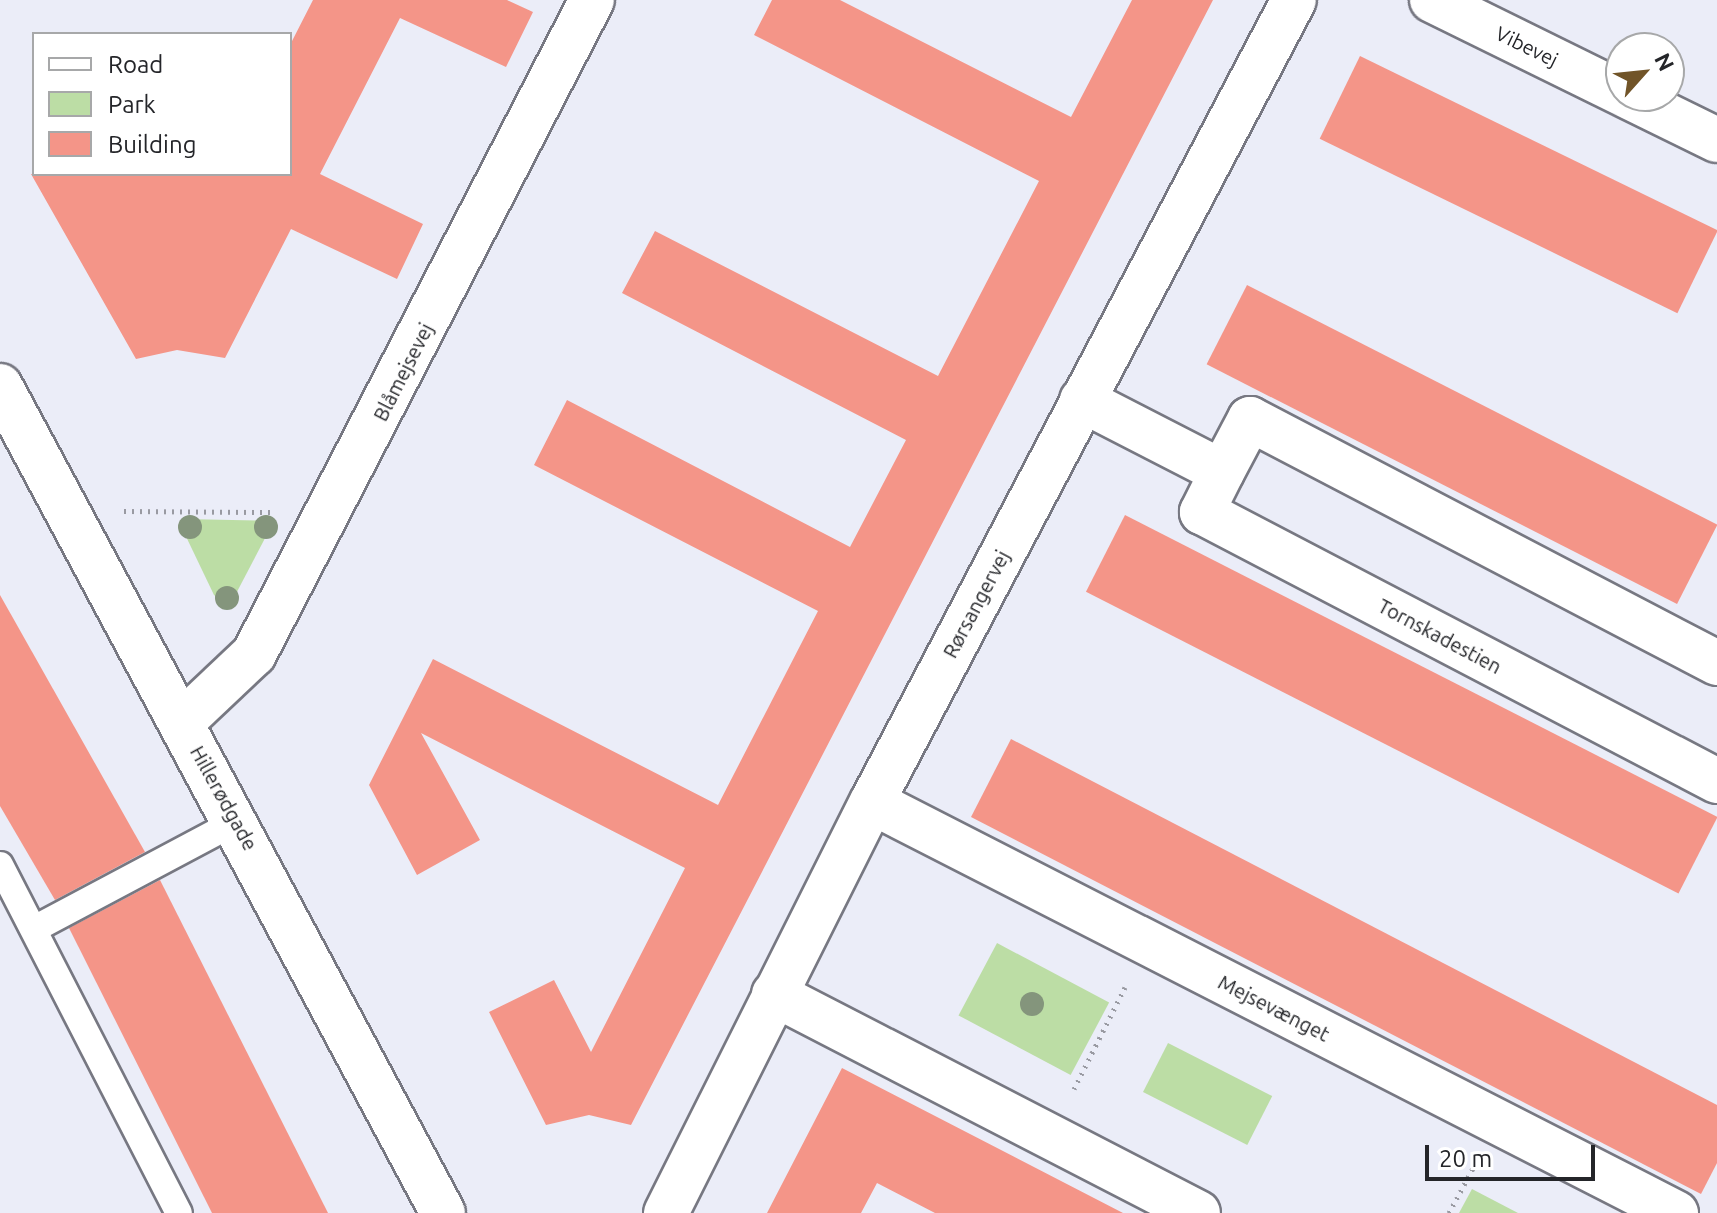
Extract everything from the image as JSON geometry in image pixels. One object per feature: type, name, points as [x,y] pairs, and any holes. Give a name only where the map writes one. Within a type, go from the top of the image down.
[{"type":"street","name":"Blåmejsevej","points":[[182,722],[254,654],[331,513],[592,0]]},
{"type":"street","name":"Rørsangervej","points":[[666,1213],[872,802],[1294,0]]},
{"type":"street","name":"Vibevej","points":[[1432,0],[1605,85]]},
{"type":"street","points":[[1660,112],[1717,140]]},
{"type":"street","name":"Hillerødgade","points":[[0,386],[237,821],[443,1213]]},
{"type":"street","points":[[1082,400],[1222,472]]},
{"type":"street","name":"Tornskadestien","points":[[1717,663],[1250,419],[1202,512],[1717,781]]},
{"type":"street","name":"Mejsevænget","points":[[872,802],[1676,1213]]},
{"type":"street","points":[[774,994],[1198,1213]]},
{"type":"lane","points":[[36,928],[237,821]]},
{"type":"lane","points":[[0,865],[36,928],[179,1213]]},
{"type":"path","points":[[68,511],[331,513]]},
{"type":"path","points":[[1050,1137],[1147,943]]},
{"type":"green space","points":[[184,519],[274,521],[229,607],[214,595],[180,524]]},
{"type":"green space","points":[[997,943],[1109,1003],[1071,1075],[959,1015]]},
{"type":"green space","points":[[1168,1043],[1272,1096],[1247,1145],[1143,1092]]},
{"type":"green space","points":[[1472,1189],[1518,1213],[1459,1213]]},
{"type":"building","points":[[313,0],[507,0],[533,12],[506,67],[400,18],[320,174],[423,224],[397,279],[291,229],[225,358],[177,350],[136,359],[32,176],[292,176],[292,41]]},
{"type":"building","points":[[772,0],[840,0],[1071,117],[1132,0],[1213,0],[631,1125],[589,1115],[546,1125],[489,1012],[554,980],[591,1052],[685,868],[421,733],[480,840],[417,875],[369,785],[433,659],[718,805],[818,611],[534,465],[567,400],[850,547],[906,440],[622,293],[655,231],[938,376],[1039,181],[754,35]]},
{"type":"building","points":[[1360,56],[1717,230],[1677,313],[1320,139]]},
{"type":"building","points":[[1247,285],[1717,524],[1677,604],[1207,364]]},
{"type":"building","points":[[1125,515],[1717,817],[1678,894],[1086,592]]},
{"type":"building","points":[[0,595],[145,852],[55,900],[0,806]]},
{"type":"building","points":[[1011,739],[1717,1105],[1717,1163],[1701,1194],[971,817]]},
{"type":"building","points":[[160,880],[328,1213],[212,1213],[69,928]]},
{"type":"building","points":[[842,1068],[1123,1213],[935,1213],[877,1183],[861,1213],[767,1213]]}]
